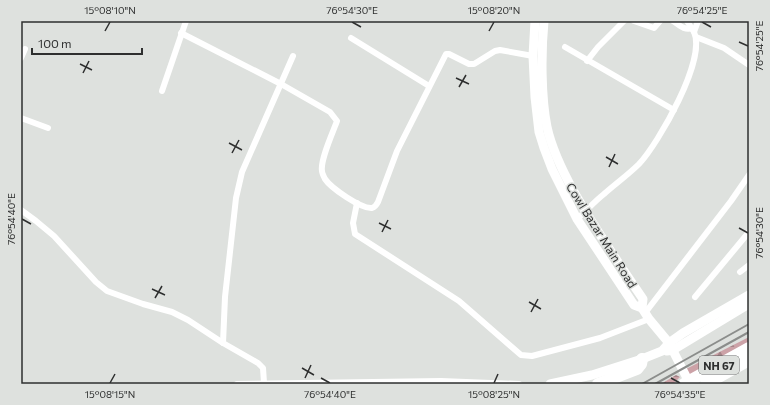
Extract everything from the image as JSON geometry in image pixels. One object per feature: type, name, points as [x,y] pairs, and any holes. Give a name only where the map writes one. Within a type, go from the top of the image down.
[{"type":"highway","name":"NH 67","points":[[688,383],[749,348]]},
{"type":"highway","points":[[598,384],[639,367],[642,359]]},
{"type":"highway","points":[[706,384],[749,360]]},
{"type":"street","points":[[162,91],[186,21]]},
{"type":"street","points":[[535,21],[533,56],[539,87],[539,132],[552,169],[577,219],[634,305],[645,313],[672,344],[688,383]]},
{"type":"street","name":"Cowl Bazar Main Road","points":[[544,21],[539,87],[547,128],[553,146],[565,176],[585,212],[643,299],[645,313]]},
{"type":"street","points":[[587,61],[598,47],[624,21]]},
{"type":"street","points":[[634,21],[654,28],[660,21]]},
{"type":"street","points":[[673,21],[724,48],[749,65]]},
{"type":"street","points":[[577,219],[639,164],[655,142],[674,110],[690,73],[696,49],[694,32],[687,21]]},
{"type":"street","points":[[694,32],[698,21]]},
{"type":"street","points":[[181,33],[281,84],[330,112],[337,121],[322,162],[322,171],[325,180],[349,199],[371,208],[378,202],[397,151],[446,54],[469,64],[474,64],[495,51],[500,50],[533,56]]},
{"type":"street","points":[[351,38],[429,86]]},
{"type":"street","points":[[565,47],[674,110]]},
{"type":"street","points":[[21,58],[25,49]]},
{"type":"street","points":[[223,343],[225,297],[236,198],[242,172],[293,56]]},
{"type":"street","points":[[21,118],[48,128]]},
{"type":"street","points":[[357,203],[353,223],[355,234],[459,301],[521,355],[532,356],[600,338],[645,313],[731,201],[749,175]]},
{"type":"street","points":[[21,210],[54,236],[96,282],[107,291],[142,304],[172,312],[201,328],[223,343],[252,358],[263,368],[264,381]]},
{"type":"street","points":[[695,297],[749,232]]},
{"type":"street","points":[[740,272],[749,265]]},
{"type":"street","points":[[550,384],[592,375],[662,351],[749,295]]},
{"type":"street","points":[[672,344],[749,304]]},
{"type":"street","points":[[237,384],[264,381],[519,384]]},
{"type":"green space","points":[[749,337],[749,344],[691,377],[686,369]]},
{"type":"green space","points":[[676,375],[680,377],[673,384],[661,384]]},
{"type":"railway","points":[[642,384],[749,324]]},
{"type":"railway","points":[[655,384],[749,332]]}]
